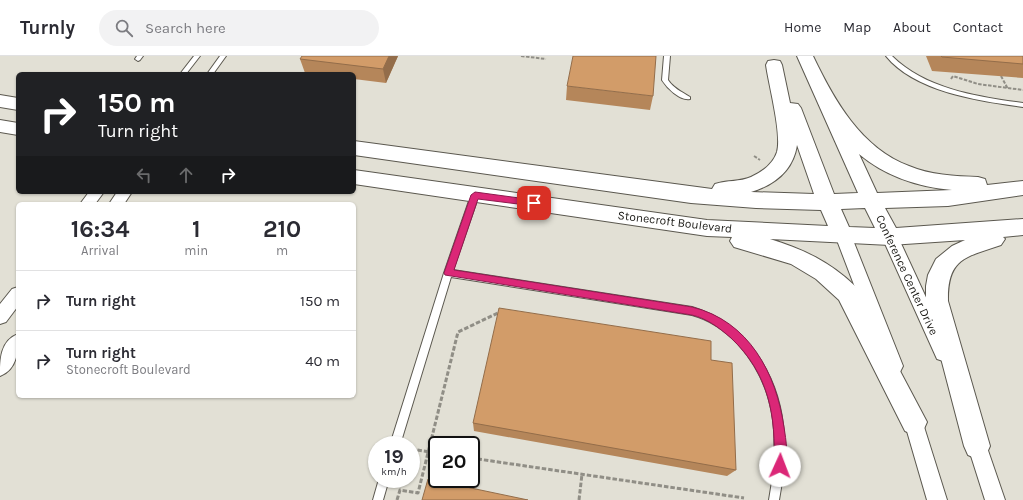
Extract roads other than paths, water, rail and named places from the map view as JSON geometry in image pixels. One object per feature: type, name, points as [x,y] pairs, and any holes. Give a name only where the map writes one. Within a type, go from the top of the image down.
[{"type":"main road","name":"Conference Center Drive","points":[[805,56],[871,201],[890,237]]},
{"type":"main road","points":[[641,188],[726,189],[759,182],[780,167],[788,150],[788,140],[772,61]]},
{"type":"main road","points":[[772,61],[804,137],[827,202],[843,235]]},
{"type":"main road","points":[[821,90],[864,147],[875,157],[900,171],[931,180],[951,183],[1023,187]]},
{"type":"main road","points":[[0,101],[16,104]]},
{"type":"main road","points":[[0,126],[16,129]]},
{"type":"main road","points":[[356,148],[691,195],[756,200],[827,202],[948,198],[1023,187]]},
{"type":"main road","name":"Stonecroft Boulevard","points":[[356,177],[707,228],[890,237],[1023,227]]},
{"type":"main road","points":[[636,218],[782,251],[807,261],[835,280],[847,293],[914,422]]},
{"type":"main road","points":[[977,446],[937,301],[936,286],[938,274],[944,263],[967,247],[1023,231]]},
{"type":"street","points":[[843,235],[889,352],[914,422],[937,500]]},
{"type":"street","name":"Conference Center Drive","points":[[890,237],[944,355],[995,500]]},
{"type":"street","points":[[0,317],[16,297]]},
{"type":"street","points":[[0,368],[16,345]]},
{"type":"lane","points":[[185,72],[197,56]]},
{"type":"lane","points":[[211,72],[223,56]]},
{"type":"lane","points":[[667,56],[665,80],[688,98]]},
{"type":"lane","points":[[889,56],[899,66],[931,83],[970,96],[1023,105]]},
{"type":"lane","points":[[398,436],[448,273],[475,195]]},
{"type":"lane","points":[[448,273],[692,311],[705,314],[719,321],[746,346],[757,359],[772,394],[781,440],[780,466],[774,500]]},
{"type":"lane","points":[[378,500],[381,488]]}]
